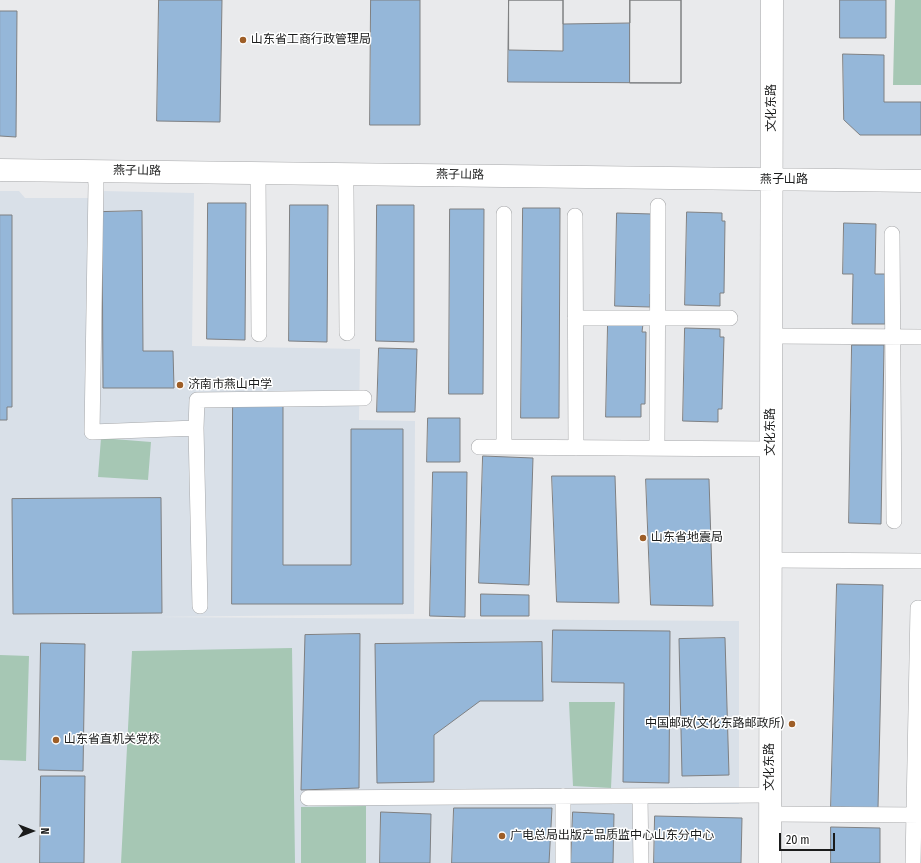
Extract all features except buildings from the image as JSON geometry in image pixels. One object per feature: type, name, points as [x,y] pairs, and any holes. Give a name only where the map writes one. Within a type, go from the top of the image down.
[{"type":"street","name":"文化东路","points":[[770,863],[772,0]]},
{"type":"street","name":"燕子山路","points":[[0,156],[772,173],[921,181]]},
{"type":"street","name":"燕子山路","points":[[0,170],[345,174],[772,173],[921,167]]},
{"type":"street","points":[[95,171],[96,193],[92,432],[196,428]]},
{"type":"street","points":[[258,173],[258,334]]},
{"type":"street","points":[[345,174],[347,333]]},
{"type":"street","points":[[657,448],[658,206]]},
{"type":"street","points":[[504,214],[504,447]]},
{"type":"street","points":[[575,216],[576,448]]},
{"type":"street","points":[[892,234],[894,521]]},
{"type":"street","points":[[575,318],[730,318]]},
{"type":"street","points":[[771,336],[921,337]]},
{"type":"street","points":[[200,606],[196,428],[197,400],[364,398]]},
{"type":"street","points":[[479,447],[771,449]]},
{"type":"street","points":[[771,560],[921,561]]},
{"type":"street","points":[[913,863],[917,815],[918,608]]},
{"type":"street","points":[[563,796],[563,863]]},
{"type":"street","points":[[640,796],[641,863]]},
{"type":"street","points":[[308,798],[640,796],[917,815]]},
{"type":"shaded area","points":[[0,191],[19,191],[25,198],[98,198],[103,191],[194,193],[192,346],[360,349],[359,420],[415,421],[414,614],[151,617],[739,621],[739,804],[642,804],[642,863],[0,863]]},
{"type":"green space","points":[[895,0],[921,0],[921,85],[893,85]]},
{"type":"green space","points":[[101,438],[151,442],[148,480],[98,477]]},
{"type":"green space","points":[[292,648],[295,863],[121,863],[132,651]]},
{"type":"green space","points":[[0,655],[29,656],[26,761],[0,760]]},
{"type":"green space","points":[[569,702],[615,702],[611,788],[573,786]]},
{"type":"green space","points":[[366,806],[366,863],[301,863],[301,807]]},
{"type":"place","name":"山东省工商行政管理局","points":[[243,40]]},
{"type":"place","name":"济南市燕山中学","points":[[180,385]]},
{"type":"place","name":"山东省地震局","points":[[643,538]]},
{"type":"place","name":"中国邮政(文化东路邮政所)","points":[[792,724]]},
{"type":"place","name":"山东省直机关党校","points":[[56,740]]},
{"type":"place","name":"广电总局出版产品质监中心山东分中心","points":[[502,836]]}]
